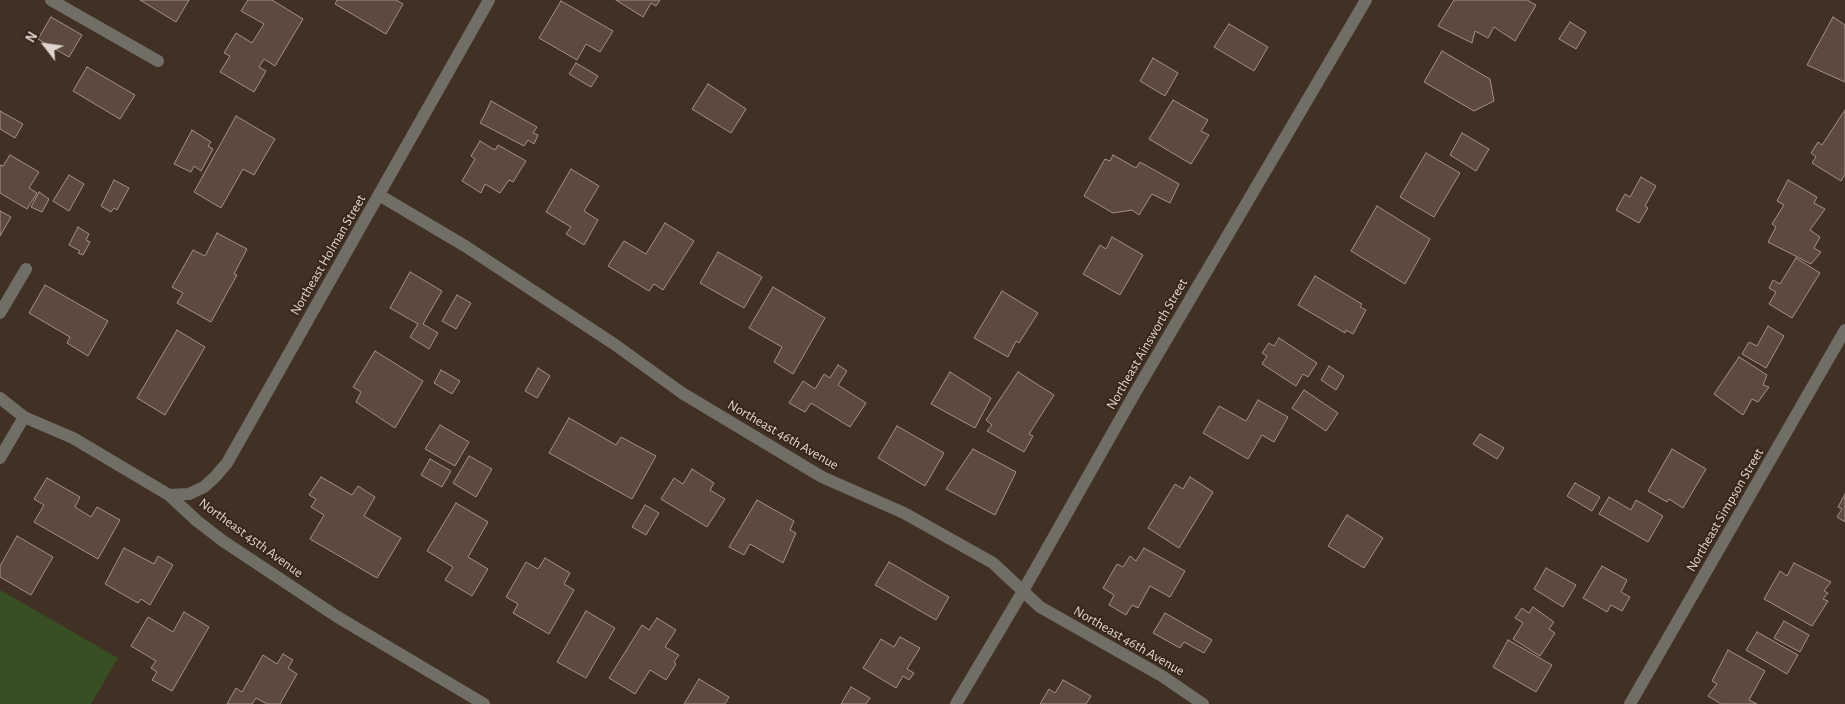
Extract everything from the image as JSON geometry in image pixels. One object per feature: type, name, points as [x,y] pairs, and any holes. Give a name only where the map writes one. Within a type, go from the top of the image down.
[{"type":"street","points":[[51,0],[158,61]]},
{"type":"street","name":"Northeast Holman Street","points":[[169,495],[189,494],[204,487],[227,463],[489,0]]},
{"type":"street","name":"Northeast Ainsworth Street","points":[[956,704],[1024,590],[1135,393],[1366,0]]},
{"type":"street","name":"Northeast 46th Avenue","points":[[379,195],[465,246],[614,344],[682,393],[822,477],[904,512],[993,563],[1040,607],[1162,676],[1203,704]]},
{"type":"street","points":[[0,313],[26,269]]},
{"type":"street","name":"Northeast Simpson Street","points":[[1630,704],[1845,330]]},
{"type":"street","name":"Northeast 45th Avenue","points":[[0,398],[24,417],[72,438],[169,495],[197,521],[223,541],[328,610],[484,704]]},
{"type":"street","points":[[0,458],[24,417]]},
{"type":"green space","points":[[0,590],[118,658],[91,704],[0,704]]},
{"type":"building","points":[[140,0],[189,0],[176,22]]},
{"type":"building","points":[[248,0],[272,0],[303,19],[275,66],[264,59],[259,67],[266,71],[254,92],[220,72],[230,56],[224,53],[236,33],[252,43],[264,24],[241,11]]},
{"type":"building","points":[[337,0],[396,0],[403,4],[386,34],[335,4]]},
{"type":"building","points":[[616,0],[660,0],[656,6],[651,3],[643,17]]},
{"type":"building","points":[[1454,0],[1527,0],[1536,5],[1515,41],[1494,27],[1488,38],[1475,31],[1472,43],[1438,26]]},
{"type":"building","points":[[561,1],[613,31],[600,52],[586,44],[577,60],[539,38]]},
{"type":"building","points":[[51,17],[82,35],[69,57],[38,39]]},
{"type":"building","points":[[1833,17],[1845,25],[1845,82],[1807,65]]},
{"type":"building","points":[[1570,22],[1586,32],[1576,49],[1559,39]]},
{"type":"building","points":[[1229,24],[1268,47],[1254,71],[1214,47]]},
{"type":"building","points":[[1442,51],[1490,79],[1494,101],[1474,111],[1424,82]]},
{"type":"building","points":[[1153,58],[1178,73],[1165,96],[1140,81]]},
{"type":"building","points":[[576,63],[598,76],[591,87],[569,74]]},
{"type":"building","points":[[87,67],[135,95],[120,119],[73,91]]},
{"type":"building","points":[[708,84],[746,109],[731,133],[692,109]]},
{"type":"building","points":[[1173,100],[1208,120],[1201,131],[1209,135],[1191,164],[1149,139]]},
{"type":"building","points":[[491,101],[537,127],[533,133],[538,135],[534,144],[528,140],[524,146],[480,123]]},
{"type":"building","points":[[1845,110],[1845,174],[1841,181],[1812,163],[1816,157],[1811,153],[1818,142],[1822,145]]},
{"type":"building","points":[[0,111],[23,124],[15,138],[0,129]]},
{"type":"building","points":[[236,116],[275,139],[254,175],[243,169],[221,208],[194,192]]},
{"type":"building","points":[[192,130],[211,142],[208,146],[213,149],[201,171],[194,166],[191,172],[174,164]]},
{"type":"building","points":[[1462,133],[1489,149],[1476,171],[1450,155]]},
{"type":"building","points":[[480,141],[495,150],[498,145],[526,161],[513,182],[509,180],[500,193],[485,184],[481,193],[462,181],[475,159],[471,156]]},
{"type":"building","points":[[1426,153],[1460,173],[1434,217],[1400,197]]},
{"type":"building","points":[[10,155],[39,172],[29,188],[37,193],[27,209],[0,193],[0,165],[3,166]]},
{"type":"building","points":[[1113,155],[1136,168],[1140,162],[1179,184],[1170,203],[1152,194],[1139,215],[1132,210],[1113,213],[1084,196],[1105,159],[1110,161]]},
{"type":"building","points":[[571,169],[599,186],[584,211],[598,220],[584,245],[566,234],[571,227],[546,212]]},
{"type":"building","points":[[69,175],[84,184],[69,211],[53,201]]},
{"type":"building","points":[[1641,177],[1656,186],[1645,206],[1648,208],[1639,223],[1616,210],[1625,194],[1630,197]]},
{"type":"building","points":[[114,180],[129,188],[117,210],[114,208],[111,212],[101,206]]},
{"type":"building","points":[[1788,180],[1817,197],[1814,203],[1825,209],[1810,230],[1820,237],[1814,248],[1821,252],[1811,264],[1768,242],[1776,227],[1772,224],[1784,205],[1777,201]]},
{"type":"building","points":[[39,192],[49,199],[42,212],[31,207]]},
{"type":"building","points":[[1377,206],[1430,239],[1405,284],[1351,251]]},
{"type":"building","points":[[0,211],[11,217],[0,236]]},
{"type":"building","points":[[665,223],[694,241],[663,290],[654,284],[649,291],[608,266],[624,241],[646,254]]},
{"type":"building","points":[[78,227],[89,234],[86,240],[90,242],[83,255],[78,253],[80,251],[69,245]]},
{"type":"building","points":[[217,233],[247,249],[234,274],[237,275],[211,322],[177,303],[183,293],[172,287],[193,250],[205,256]]},
{"type":"building","points":[[1112,237],[1143,255],[1120,295],[1083,274],[1100,245],[1106,249]]},
{"type":"building","points":[[718,252],[762,277],[744,308],[700,283]]},
{"type":"building","points":[[1796,258],[1820,273],[1792,318],[1769,304],[1776,292],[1769,288],[1773,280],[1780,284]]},
{"type":"building","points":[[410,272],[442,291],[423,324],[438,333],[429,349],[410,337],[418,324],[390,308]]},
{"type":"building","points":[[1315,276],[1362,304],[1360,307],[1366,310],[1353,334],[1346,330],[1345,333],[1298,305]]},
{"type":"building","points":[[45,285],[108,321],[88,356],[67,343],[70,337],[29,313]]},
{"type":"building","points":[[773,287],[825,318],[793,374],[774,362],[782,347],[749,328]]},
{"type":"building","points":[[1002,291],[1038,313],[1019,343],[1016,341],[1008,357],[974,338]]},
{"type":"building","points":[[457,295],[471,303],[456,329],[442,321]]},
{"type":"building","points":[[1768,326],[1784,336],[1766,368],[1742,354],[1749,342],[1757,346]]},
{"type":"building","points":[[177,330],[205,347],[165,415],[137,398]]},
{"type":"building","points":[[1279,338],[1317,363],[1308,377],[1303,374],[1296,386],[1262,364],[1267,356],[1262,353],[1269,343],[1274,346]]},
{"type":"building","points":[[375,351],[423,381],[395,428],[356,402],[361,392],[353,387]]},
{"type":"building","points":[[1739,357],[1767,375],[1763,385],[1769,387],[1758,402],[1752,399],[1743,415],[1714,394]]},
{"type":"building","points":[[838,365],[847,371],[838,385],[866,403],[850,427],[811,403],[805,412],[789,403],[803,381],[815,389],[824,374],[830,378]]},
{"type":"building","points":[[1329,366],[1344,376],[1336,390],[1321,380]]},
{"type":"building","points":[[538,368],[550,376],[537,398],[525,391]]},
{"type":"building","points":[[441,370],[460,381],[452,394],[434,383]]},
{"type":"building","points":[[950,372],[991,398],[975,428],[931,404]]},
{"type":"building","points":[[1018,372],[1054,395],[1029,434],[1033,436],[1024,452],[987,431],[992,425],[986,420]]},
{"type":"building","points":[[1304,390],[1338,413],[1326,431],[1292,408]]},
{"type":"building","points":[[1258,400],[1288,417],[1274,442],[1262,435],[1248,459],[1203,433],[1219,406],[1246,421]]},
{"type":"building","points":[[569,418],[616,445],[621,437],[656,456],[632,499],[549,453]]},
{"type":"building","points":[[440,425],[469,442],[455,466],[425,449]]},
{"type":"building","points":[[897,426],[944,453],[925,486],[878,458]]},
{"type":"building","points":[[1480,434],[1504,448],[1497,459],[1473,444]]},
{"type":"building","points":[[973,449],[1016,472],[995,515],[946,489]]},
{"type":"building","points":[[1672,449],[1706,469],[1683,508],[1669,499],[1667,502],[1648,491]]},
{"type":"building","points":[[469,456],[492,469],[476,497],[453,483]]},
{"type":"building","points":[[430,459],[451,471],[442,487],[421,475]]},
{"type":"building","points":[[692,469],[714,483],[710,490],[725,499],[707,527],[661,499],[674,478],[683,484]]},
{"type":"building","points":[[321,477],[352,495],[358,486],[375,497],[364,516],[401,538],[377,578],[310,539],[324,515],[311,507],[316,499],[309,495]]},
{"type":"building","points":[[1190,477],[1213,492],[1179,548],[1148,528],[1175,484],[1183,489]]},
{"type":"building","points":[[47,478],[80,497],[75,507],[91,517],[97,507],[120,520],[98,559],[34,522],[44,505],[34,499]]},
{"type":"building","points":[[1575,483],[1600,497],[1592,511],[1567,496]]},
{"type":"building","points":[[1845,494],[1845,522],[1837,517],[1842,509],[1838,507]]},
{"type":"building","points":[[1609,497],[1631,510],[1636,500],[1663,516],[1648,542],[1599,514]]},
{"type":"building","points":[[757,500],[794,521],[790,530],[796,533],[783,563],[750,544],[744,555],[729,547]]},
{"type":"building","points":[[456,503],[488,522],[468,557],[488,569],[472,596],[445,580],[453,567],[427,551]]},
{"type":"building","points":[[645,505],[659,513],[646,535],[632,527]]},
{"type":"building","points":[[1347,515],[1383,538],[1364,568],[1328,546]]},
{"type":"building","points":[[17,536],[53,557],[31,595],[0,577],[0,566]]},
{"type":"building","points":[[124,548],[154,564],[158,556],[173,565],[150,605],[141,599],[138,603],[105,584]]},
{"type":"building","points":[[1144,548],[1185,571],[1170,597],[1150,586],[1138,608],[1132,605],[1126,615],[1109,605],[1114,595],[1103,588],[1117,564],[1123,567],[1130,556],[1136,561]]},
{"type":"building","points":[[545,558],[570,573],[564,584],[574,590],[549,634],[513,613],[518,604],[506,597],[526,562],[538,569]]},
{"type":"building","points":[[889,562],[949,597],[936,620],[875,585]]},
{"type":"building","points":[[1794,563],[1831,582],[1824,591],[1828,593],[1823,599],[1828,601],[1812,626],[1764,599],[1780,571],[1787,576]]},
{"type":"building","points":[[1602,566],[1627,580],[1621,592],[1630,597],[1622,611],[1611,605],[1607,612],[1583,598]]},
{"type":"building","points":[[1546,568],[1576,585],[1563,607],[1534,589]]},
{"type":"building","points":[[1533,607],[1554,622],[1549,629],[1555,633],[1540,656],[1513,639],[1523,623],[1515,618],[1522,608],[1529,613]]},
{"type":"building","points":[[586,611],[615,628],[586,678],[557,662]]},
{"type":"building","points":[[184,612],[209,627],[172,691],[152,680],[157,672],[151,668],[156,661],[131,646],[148,617],[173,632]]},
{"type":"building","points":[[1165,613],[1212,640],[1204,653],[1184,642],[1180,648],[1153,633]]},
{"type":"building","points":[[657,618],[676,630],[665,647],[679,655],[666,680],[650,670],[635,694],[609,678],[642,625],[649,630]]},
{"type":"building","points":[[1784,621],[1809,635],[1800,652],[1774,638]]},
{"type":"building","points":[[1757,632],[1798,655],[1787,674],[1746,650]]},
{"type":"building","points":[[900,637],[920,648],[907,669],[914,673],[909,680],[903,676],[896,688],[863,668],[881,639],[894,647]]},
{"type":"building","points":[[1508,640],[1552,665],[1536,692],[1493,667]]},
{"type":"building","points":[[1728,650],[1765,671],[1749,700],[1757,704],[1721,704],[1708,696],[1717,684],[1712,681]]},
{"type":"building","points":[[283,654],[293,660],[288,668],[297,674],[280,704],[267,704],[256,698],[252,704],[227,704],[236,688],[242,692],[263,655],[277,664]]},
{"type":"building","points":[[699,679],[729,697],[725,704],[684,704]]},
{"type":"building","points":[[1063,680],[1091,696],[1086,704],[1040,704],[1049,689],[1055,693]]},
{"type":"building","points":[[851,687],[870,698],[866,704],[841,704]]}]
